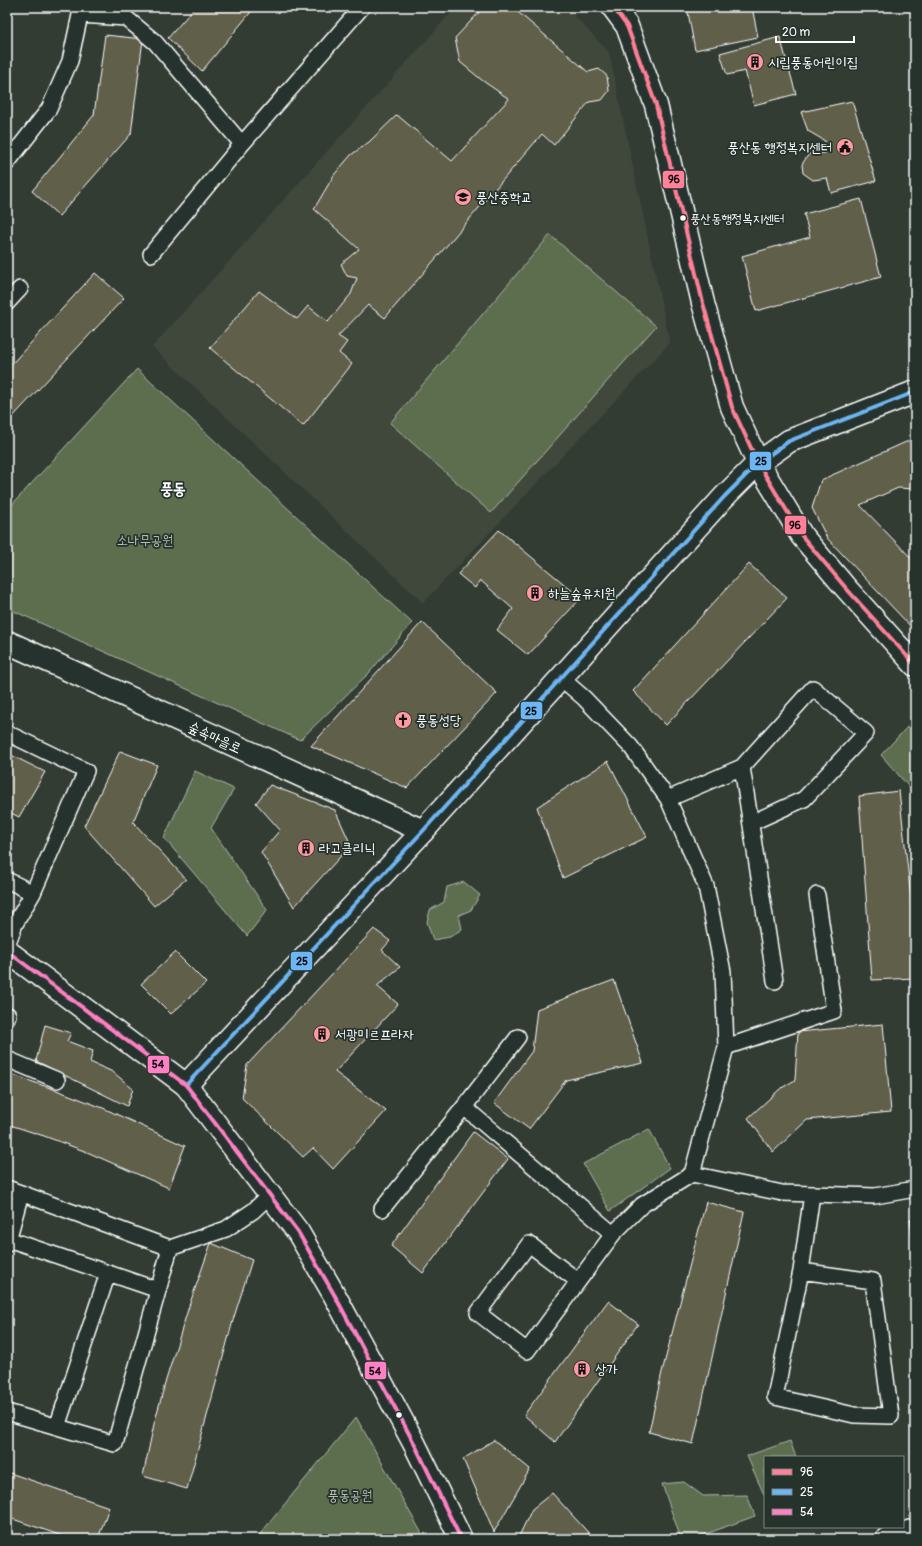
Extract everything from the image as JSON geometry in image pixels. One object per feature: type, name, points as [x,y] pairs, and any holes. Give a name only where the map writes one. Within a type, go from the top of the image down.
[{"type":"street","points":[[613,7],[627,26],[656,105],[703,303],[732,407],[758,463],[802,536],[845,587],[915,665]]},
{"type":"street","points":[[186,1085],[423,831],[724,497],[758,463],[789,441],[915,392]]},
{"type":"street","name":"숲속마을로","points":[[7,642],[423,831]]},
{"type":"street","points":[[7,951],[186,1085],[298,1232],[335,1296],[415,1445],[461,1539]]},
{"type":"street","points":[[888,1539],[915,1530]]},
{"type":"lane","points":[[152,254],[242,144],[362,7]]},
{"type":"lane","points":[[7,163],[49,109],[70,61],[80,11],[126,18],[155,42],[242,144]]},
{"type":"lane","points":[[7,303],[20,289]]},
{"type":"lane","points":[[561,678],[578,692],[631,747],[668,799],[706,886],[723,972],[726,1047],[692,1174]]},
{"type":"lane","points":[[668,799],[742,767],[813,688],[866,733],[804,798],[751,823]]},
{"type":"lane","points":[[7,733],[86,772],[33,893],[15,924],[7,945]]},
{"type":"lane","points":[[742,767],[775,981]]},
{"type":"lane","points":[[7,880],[33,893]]},
{"type":"lane","points":[[726,1047],[834,1011],[817,895]]},
{"type":"lane","points":[[382,1209],[518,1037]]},
{"type":"lane","points":[[7,1058],[57,1080]]},
{"type":"lane","points":[[464,1107],[612,1234]]},
{"type":"lane","points":[[578,1281],[529,1244],[478,1313],[527,1351],[578,1281],[612,1234],[642,1204],[692,1174],[782,1193],[875,1196],[915,1189]]},
{"type":"lane","points":[[158,1290],[8,1242],[14,1191],[170,1248],[226,1229],[253,1211],[270,1195]]},
{"type":"lane","points":[[800,1271],[873,1281],[891,1416],[854,1415],[775,1397],[800,1271],[812,1194]]},
{"type":"lane","points":[[7,1412],[115,1444],[170,1248]]},
{"type":"lane","points":[[57,1427],[108,1273]]},
{"type":"shaded area","name":"풍산중학교","points":[[456,7],[566,7],[609,52],[670,343],[423,603],[152,347]]},
{"type":"green space","points":[[550,235],[656,326],[491,513],[390,423]]},
{"type":"green space","name":"소나무공원","points":[[137,369],[412,623],[369,673],[300,740],[7,608],[7,510]]},
{"type":"green space","points":[[909,725],[915,735],[915,807],[909,787],[881,755]]},
{"type":"green space","points":[[195,771],[234,789],[211,828],[267,910],[247,936],[164,838]]},
{"type":"green space","points":[[464,882],[480,895],[471,910],[459,915],[462,929],[450,937],[433,940],[427,922],[430,910],[444,902],[447,887]]},
{"type":"green space","points":[[649,1129],[670,1168],[610,1211],[583,1164]]},
{"type":"green space","name":"풍동공원","points":[[356,1417],[425,1539],[256,1539]]},
{"type":"green space","points":[[790,1441],[796,1456],[764,1456],[764,1495],[747,1456]]},
{"type":"green space","points":[[684,1482],[703,1496],[747,1495],[755,1516],[692,1539],[681,1539],[662,1484]]},
{"type":"building","points":[[195,7],[255,7],[202,71],[168,38]]},
{"type":"building","points":[[484,7],[512,7],[588,72],[599,69],[607,76],[609,91],[602,100],[589,102],[554,145],[542,134],[385,318],[368,305],[338,336],[347,342],[339,353],[352,364],[303,426],[210,348],[259,291],[297,319],[308,306],[328,322],[351,294],[357,278],[347,276],[341,264],[359,249],[314,209],[334,175],[351,155],[369,142],[397,115],[452,161],[509,99],[483,81],[460,62],[455,38]]},
{"type":"building","points":[[687,7],[752,7],[758,37],[695,50]]},
{"type":"building","points":[[105,35],[143,39],[131,134],[59,216],[32,191],[94,115]]},
{"type":"building","name":"시립풍동어린이집","points":[[780,37],[796,94],[754,105],[745,71],[727,75],[720,53]]},
{"type":"building","name":"풍산동 행정복지센터","points":[[852,101],[876,181],[831,193],[827,178],[813,180],[803,173],[802,164],[809,154],[825,153],[825,141],[808,131],[801,112]]},
{"type":"building","points":[[861,199],[881,277],[756,311],[742,256],[810,237],[804,214]]},
{"type":"building","points":[[95,273],[124,298],[7,423],[7,369]]},
{"type":"building","points":[[915,438],[915,489],[898,488],[860,505],[915,562],[915,631],[827,538],[812,508],[821,480]]},
{"type":"building","name":"하늘숲유치원","points":[[499,530],[581,598],[528,655],[497,630],[513,609],[480,580],[475,588],[458,574]]},
{"type":"building","points":[[749,564],[787,598],[666,725],[633,691]]},
{"type":"building","name":"풍동성당","points":[[422,622],[497,693],[407,788],[311,746]]},
{"type":"building","points":[[120,751],[157,765],[133,822],[186,879],[154,906],[84,826]]},
{"type":"building","points":[[7,753],[45,772],[19,817],[7,811]]},
{"type":"building","points":[[608,761],[647,837],[563,878],[537,807]]},
{"type":"building","name":"라고클리닉","points":[[270,785],[335,810],[351,845],[294,907],[261,852],[280,830],[256,803]]},
{"type":"building","points":[[899,791],[915,934],[915,978],[872,980],[859,796]]},
{"type":"building","name":"서광미르프라자","points":[[374,929],[390,941],[382,950],[400,967],[377,986],[398,1004],[335,1072],[386,1111],[333,1169],[313,1148],[303,1157],[242,1098],[247,1065]]},
{"type":"building","points":[[175,952],[206,983],[171,1014],[141,984]]},
{"type":"building","points":[[614,980],[643,1063],[566,1080],[529,1129],[494,1103],[532,1051],[537,1009]]},
{"type":"building","points":[[883,1024],[891,1112],[807,1120],[773,1152],[748,1118],[780,1089],[795,1080],[798,1032]]},
{"type":"building","points":[[45,1025],[71,1033],[67,1041],[93,1051],[90,1062],[113,1072],[133,1089],[127,1106],[36,1061]]},
{"type":"building","points":[[7,1073],[103,1108],[185,1146],[169,1188],[87,1152],[7,1124]]},
{"type":"building","points":[[473,1132],[508,1159],[423,1273],[391,1246]]},
{"type":"building","points":[[706,1202],[744,1212],[693,1444],[649,1432],[662,1372]]},
{"type":"building","points":[[910,1219],[915,1219],[915,1256]]},
{"type":"building","points":[[211,1243],[252,1260],[234,1317],[187,1489],[143,1476],[154,1424],[166,1380],[190,1303]]},
{"type":"building","name":"상가","points":[[608,1301],[638,1324],[555,1442],[524,1415]]},
{"type":"building","points":[[494,1440],[530,1469],[494,1532],[463,1459]]},
{"type":"building","points":[[7,1472],[109,1507],[98,1539],[71,1539],[7,1517]]},
{"type":"building","points":[[552,1493],[594,1539],[522,1539],[519,1536],[532,1509]]},
{"type":"transit line","name":"96","points":[[613,7],[627,26],[656,105],[703,303],[732,407],[758,463],[802,536],[845,587],[915,665]]},
{"type":"transit line","name":"25","points":[[186,1085],[423,831],[724,497],[758,463],[789,441],[915,392]]},
{"type":"transit line","name":"54","points":[[7,951],[186,1085],[298,1232],[335,1296],[415,1445],[461,1539]]},
{"type":"place","name":"시립풍동어린이집","points":[[755,62]]},
{"type":"place","name":"풍산동 행정복지센터","points":[[845,147]]},
{"type":"place","name":"풍산중학교","points":[[463,197]]},
{"type":"place","name":"풍산동행정복지센터","points":[[683,218]]},
{"type":"place","name":"하늘숲유치원","points":[[535,593]]},
{"type":"place","name":"풍동성당","points":[[403,720]]},
{"type":"place","name":"라고클리닉","points":[[306,848]]},
{"type":"place","name":"서광미르프라자","points":[[322,1034]]},
{"type":"place","name":"상가","points":[[582,1369]]},
{"type":"district","name":"풍동","points":[[173,488]]}]
